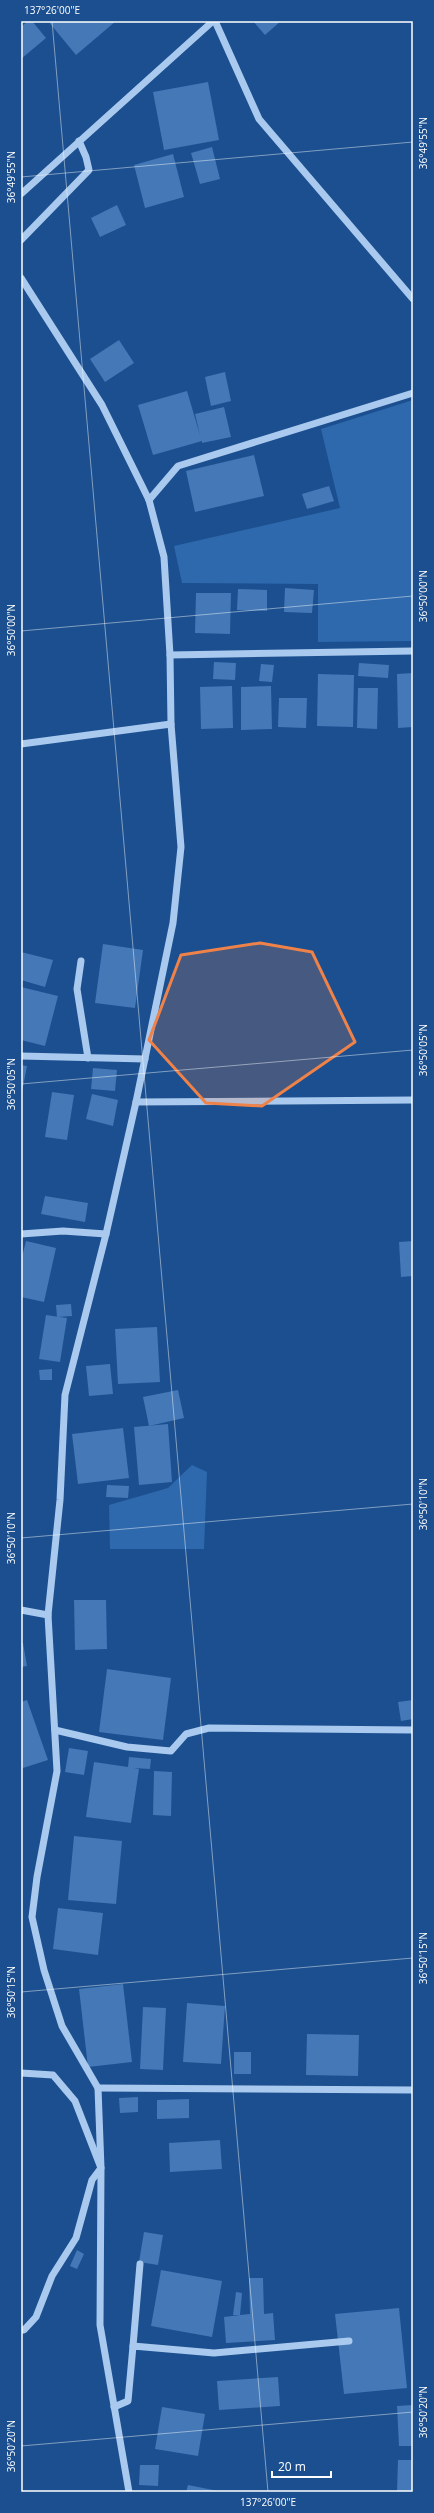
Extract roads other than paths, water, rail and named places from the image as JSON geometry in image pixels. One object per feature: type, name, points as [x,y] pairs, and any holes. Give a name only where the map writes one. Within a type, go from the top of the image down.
[{"type":"street","points":[[21,194],[214,21],[259,120],[413,299]]},
{"type":"street","points":[[21,240],[89,170],[86,156],[79,142]]},
{"type":"street","points":[[21,278],[102,405],[149,500],[164,557],[170,655],[171,724],[181,848],[173,923],[136,1102],[106,1234],[65,1395],[60,1500],[48,1615],[57,1771],[37,1877],[32,1917],[44,1970],[62,2026],[98,2088],[101,2168],[100,2324],[129,2492]]},
{"type":"street","points":[[149,500],[178,466],[413,393]]},
{"type":"street","points":[[170,655],[413,651]]},
{"type":"street","points":[[21,744],[171,724]]},
{"type":"street","points":[[81,961],[77,988],[88,1058]]},
{"type":"street","points":[[21,1056],[145,1059]]},
{"type":"street","points":[[136,1102],[413,1100]]},
{"type":"street","points":[[21,1234],[64,1231],[106,1234]]},
{"type":"street","points":[[21,1610],[48,1615]]},
{"type":"street","points":[[55,1730],[127,1748],[171,1751],[186,1734],[209,1728],[413,1730]]},
{"type":"street","points":[[21,2073],[53,2075],[75,2101],[101,2168]]},
{"type":"street","points":[[98,2088],[413,2090]]},
{"type":"street","points":[[21,2330],[24,2330],[36,2318],[52,2276],[76,2238],[92,2180],[101,2168]]},
{"type":"street","points":[[114,2407],[128,2401],[140,2264]]},
{"type":"street","points":[[133,2346],[214,2353],[349,2341]]}]
